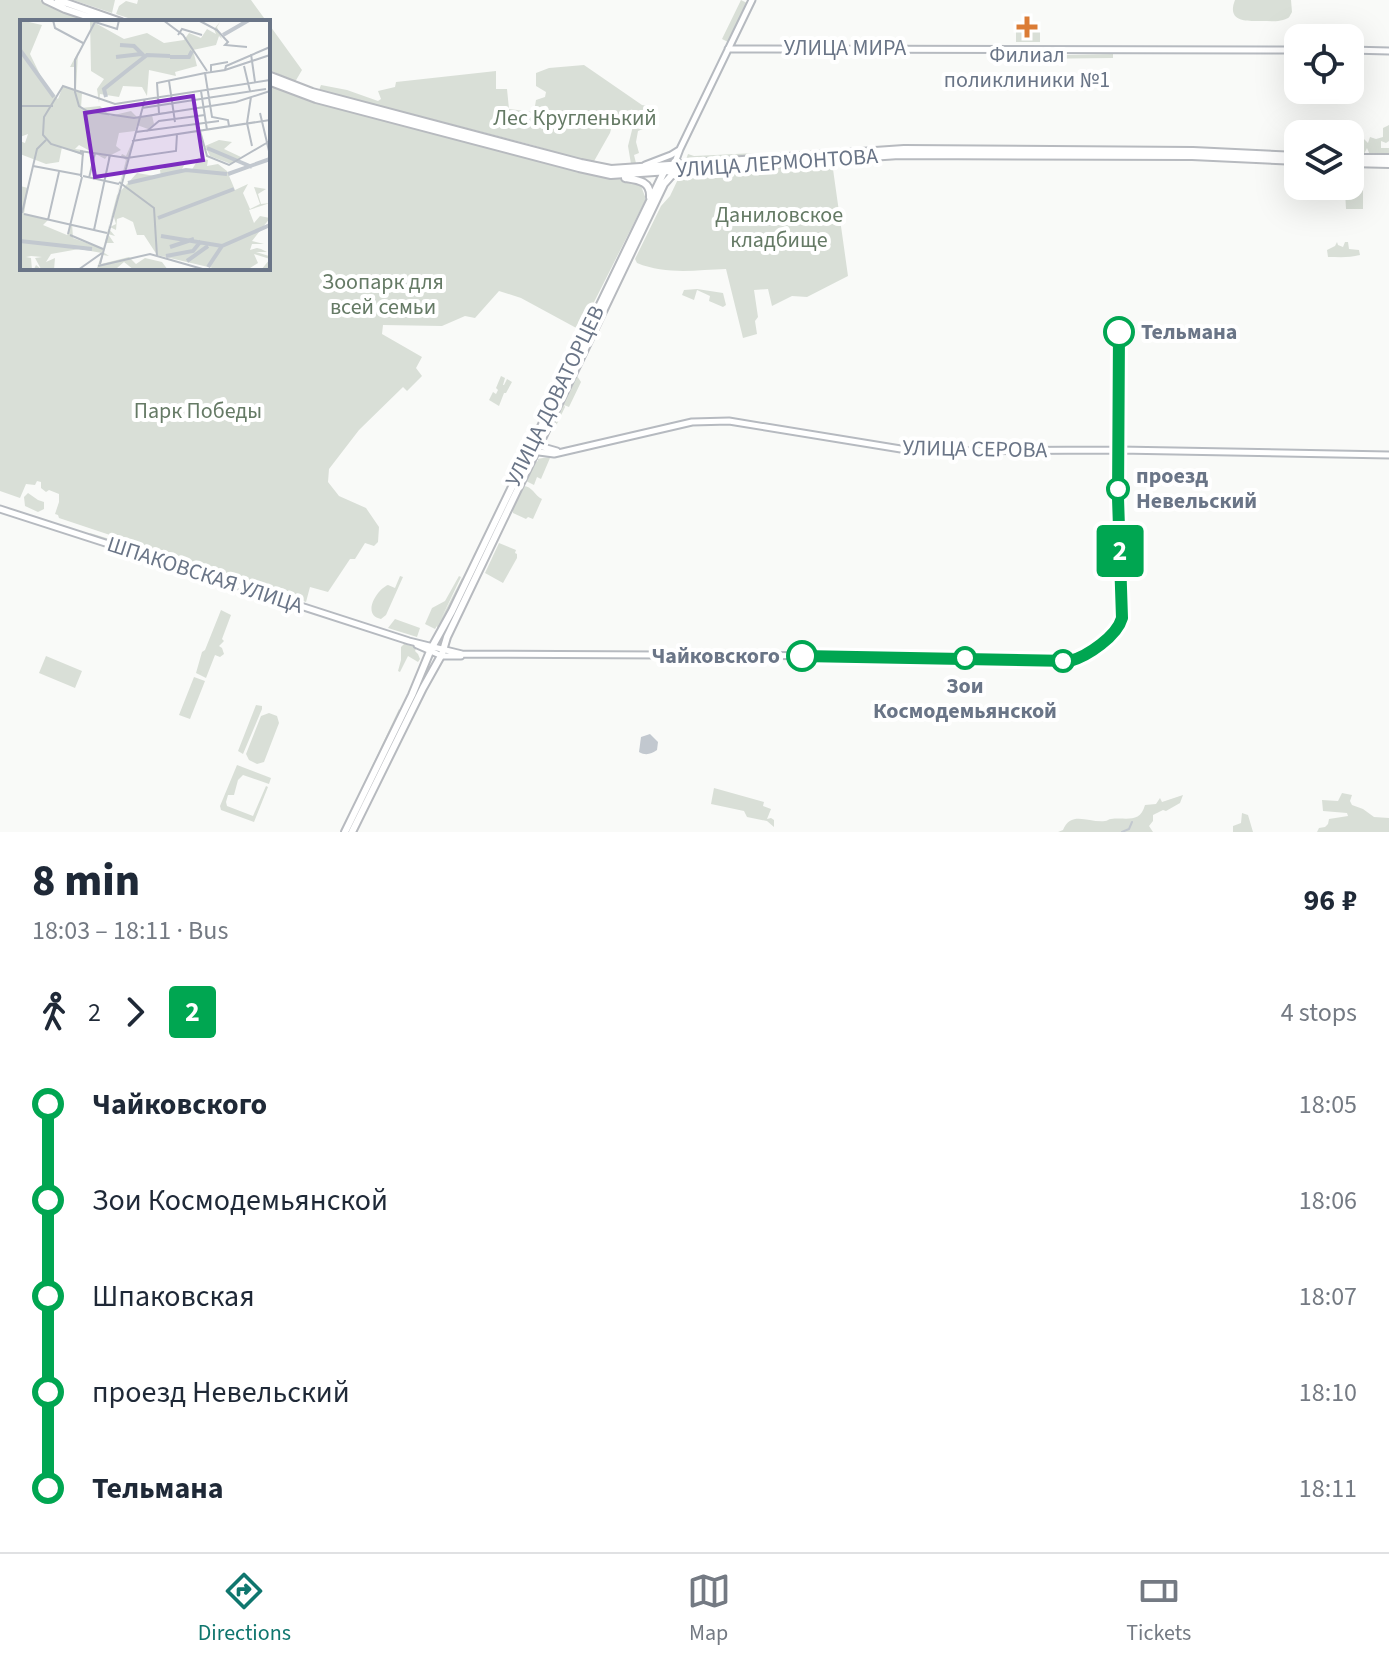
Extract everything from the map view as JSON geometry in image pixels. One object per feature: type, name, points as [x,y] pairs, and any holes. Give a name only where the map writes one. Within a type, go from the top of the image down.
[{"type":"main road","points":[[46,0],[98,20]]},
{"type":"main road","points":[[58,0],[115,20]]},
{"type":"main road","name":"УЛИЦА ДОВАТОРЦЕВ","points":[[345,832],[434,645],[535,447],[649,202],[679,152],[752,0]]},
{"type":"main road","name":"УЛИЦА МИРА","points":[[728,49],[1284,50]]},
{"type":"main road","points":[[1364,50],[1389,51]]},
{"type":"main road","name":"УЛИЦА ЛЕРМОНТОВА","points":[[270,79],[602,173],[621,175],[689,167],[924,154],[1284,158]]},
{"type":"main road","name":"УЛИЦА ЛЕРМОНТОВА","points":[[444,129],[592,166],[669,169]]},
{"type":"main road","points":[[679,152],[681,162],[689,167]]},
{"type":"main road","name":"УЛИЦА ЛЕРМОНТОВА","points":[[633,169],[679,152]]},
{"type":"main road","points":[[1364,160],[1389,161]]},
{"type":"main road","points":[[664,184],[689,167]]},
{"type":"main road","points":[[664,184],[669,169]]},
{"type":"main road","points":[[602,173],[643,182],[650,190],[649,202]]},
{"type":"main road","name":"УЛИЦА ДОВАТОРЦЕВ","points":[[441,657],[447,637],[535,447],[544,435],[569,375],[664,184]]},
{"type":"main road","name":"УЛИЦА СЕРОВА","points":[[531,461],[536,457],[692,422],[717,421],[748,423],[913,451],[1119,450],[1389,455]]},
{"type":"main road","points":[[544,435],[548,446],[560,452]]},
{"type":"main road","name":"УЛИЦА СЕРОВА","points":[[535,447],[560,452]]},
{"type":"main road","name":"ШПАКОВСКАЯ УЛИЦА","points":[[409,641],[441,657],[469,654],[900,656],[1070,661],[1088,655],[1122,622],[1119,450]]},
{"type":"main road","name":"ШПАКОВСКАЯ УЛИЦА","points":[[0,509],[409,641],[469,654]]},
{"type":"main road","points":[[352,832],[427,679],[441,657]]},
{"type":"green space","name":"Парк Победы","points":[[0,0],[40,0],[90,20],[20,20],[20,270],[270,270],[270,85],[311,101],[641,186],[646,199],[580,330],[521,298],[499,291],[475,318],[465,316],[442,326],[383,325],[382,334],[422,357],[416,368],[422,376],[407,391],[403,387],[359,430],[329,469],[328,482],[339,496],[366,508],[379,527],[378,542],[374,546],[365,543],[328,592],[310,587],[306,602],[222,573],[221,576],[217,575],[209,568],[59,518],[55,514],[59,494],[49,490],[46,492],[41,488],[41,482],[26,484],[20,498],[0,491]]},
{"type":"green space","points":[[73,0],[115,0],[112,13]]},
{"type":"green space","points":[[138,0],[251,0],[266,20],[134,20],[116,14],[119,6],[126,1],[137,4]]},
{"type":"green space","points":[[741,0],[747,3],[728,42],[722,39]]},
{"type":"green space","points":[[1235,0],[1291,0],[1292,12],[1281,21],[1240,19],[1233,13]]},
{"type":"green space","points":[[270,26],[302,70],[295,82],[270,70]]},
{"type":"green space","points":[[1016,30],[1040,30],[1040,42],[1016,42]]},
{"type":"green space","points":[[1113,54],[1113,58],[1023,59],[1022,56]]},
{"type":"green space","name":"Лес Кругленький","points":[[584,65],[647,106],[655,124],[638,131],[636,142],[639,153],[634,155],[636,163],[631,164],[628,146],[635,118],[615,115],[610,133],[593,163],[319,90],[321,85],[378,101],[381,99],[378,91],[395,87],[396,82],[496,71],[496,89],[507,89],[509,109],[534,112],[536,100],[545,97],[546,92],[536,86],[536,73],[549,68]]},
{"type":"green space","points":[[1389,125],[1389,141],[1381,141],[1381,148],[1389,148],[1389,155],[1370,155],[1367,148],[1364,154],[1364,139],[1368,143],[1370,137],[1383,137],[1383,128]]},
{"type":"green space","points":[[756,153],[754,156],[685,162],[688,154]]},
{"type":"green space","name":"Даниловское кладбище","points":[[832,162],[848,276],[807,297],[792,296],[772,306],[768,289],[754,290],[757,334],[743,338],[726,269],[670,270],[637,263],[635,259],[680,175]]},
{"type":"green space","points":[[1345,200],[1363,200],[1363,209],[1346,209]]},
{"type":"green space","points":[[1337,242],[1343,247],[1348,242],[1349,249],[1359,250],[1360,255],[1328,257],[1327,250]]},
{"type":"green space","points":[[697,289],[723,293],[726,305],[723,307],[709,301],[710,296],[697,290],[694,300],[682,295],[684,290]]},
{"type":"green space","points":[[501,376],[505,378],[503,385],[507,379],[512,382],[499,406],[489,400],[498,390]]},
{"type":"green space","points":[[577,376],[581,382],[569,407],[564,405],[556,426],[554,424]]},
{"type":"green space","points":[[549,457],[541,479],[537,477],[534,485],[526,481],[533,463]]},
{"type":"green space","points":[[521,484],[542,499],[533,519],[526,519],[509,510]]},
{"type":"green space","points":[[28,493],[44,502],[44,509],[38,512],[25,506],[24,497]]},
{"type":"green space","points":[[90,533],[181,561],[189,566],[91,536]]},
{"type":"green space","points":[[499,543],[516,550],[517,554],[503,583],[485,573]]},
{"type":"green space","points":[[400,576],[403,577],[386,615],[381,619],[375,617],[372,608],[376,596],[388,585],[395,588]]},
{"type":"green space","points":[[459,576],[441,619],[462,578],[462,583],[438,630],[437,626],[435,629],[425,624],[432,608],[445,601]]},
{"type":"green space","points":[[221,610],[231,615],[222,639],[224,641],[219,646],[224,654],[220,657],[215,655],[206,678],[196,673]]},
{"type":"green space","points":[[395,619],[420,628],[417,637],[388,628]]},
{"type":"green space","points":[[405,643],[417,647],[415,651],[420,659],[418,662],[408,656],[400,672],[401,647]]},
{"type":"green space","points":[[46,656],[82,671],[75,688],[39,673]]},
{"type":"green space","points":[[194,677],[205,681],[190,719],[179,715]]},
{"type":"green space","points":[[256,705],[262,706],[262,709],[243,754],[238,751]]},
{"type":"green space","points":[[400,711],[348,820],[347,819]]},
{"type":"green space","points":[[269,713],[277,716],[279,723],[264,762],[257,764],[249,760],[246,754],[261,716]]},
{"type":"green space","points":[[237,765],[271,778],[269,784],[243,775],[238,780],[234,795],[228,795],[227,806],[253,816],[268,787],[254,822],[221,810]]},
{"type":"green space","points":[[714,788],[764,802],[763,806],[771,809],[767,819],[774,820],[774,827],[767,821],[747,817],[744,811],[711,804]]},
{"type":"green space","points":[[1342,793],[1352,795],[1352,805],[1374,817],[1389,818],[1389,832],[1317,832],[1328,824],[1329,819],[1348,816],[1347,813],[1323,811],[1322,800],[1338,801]]},
{"type":"green space","points":[[1183,795],[1180,803],[1153,815],[1149,826],[1153,832],[1058,832],[1071,820],[1132,818],[1140,815],[1145,805],[1156,804],[1160,798],[1162,802]]},
{"type":"green space","points":[[1242,813],[1248,815],[1253,832],[1233,832],[1233,826],[1241,823]]},
{"type":"shaded area","points":[[650,734],[658,742],[657,750],[648,754],[639,752],[641,737]]},
{"type":"waterway","points":[[1122,832],[1129,829],[1132,822]]},
{"type":"bus line","name":"2","points":[[802,656],[1070,661],[1088,655],[1115,631],[1122,618],[1118,498],[1119,332]]},
{"type":"place","name":"Филиал поликлиники №1","points":[[1027,27]]},
{"type":"place","name":"Тельмана","points":[[1119,332]]},
{"type":"place","name":"проезд Невельский","points":[[1118,489]]},
{"type":"place","name":"Чайковского","points":[[802,656]]},
{"type":"place","name":"Зои Космодемьянской","points":[[965,658]]},
{"type":"park label","name":"Зоопарк для всей семьи","points":[[383,294]]}]
